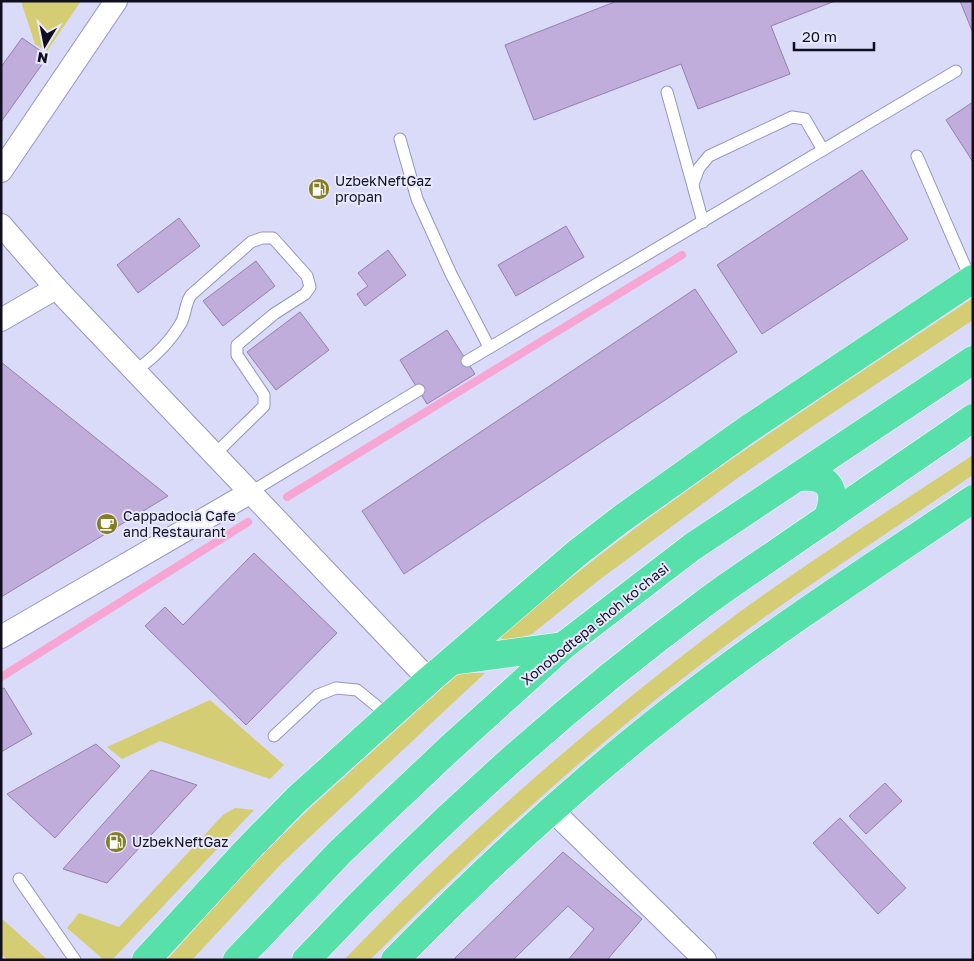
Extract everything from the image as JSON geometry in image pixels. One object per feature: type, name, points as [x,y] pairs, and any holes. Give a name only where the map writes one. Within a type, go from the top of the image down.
[{"type":"highway","points":[[154,955],[248,849],[297,799],[429,680],[534,589],[621,519],[748,429],[972,280]]},
{"type":"highway","name":"Xonobodtepa shoh ko'chasi","points":[[236,960],[340,852],[449,749],[563,646],[692,547],[973,360]]},
{"type":"highway","points":[[306,960],[360,903],[428,837],[572,708],[703,604],[973,418]]},
{"type":"highway","points":[[799,477],[817,478],[830,486],[832,502],[827,519]]},
{"type":"highway","points":[[395,960],[552,810],[612,758],[697,690],[777,632],[973,499]]},
{"type":"highway","points":[[452,661],[563,646]]},
{"type":"street","points":[[1,172],[116,1]]},
{"type":"street","points":[[1,225],[56,288],[429,680]]},
{"type":"street","points":[[1,320],[56,288]]},
{"type":"street","points":[[1,636],[251,492]]},
{"type":"street","points":[[552,810],[695,956]]},
{"type":"lane","points":[[467,361],[956,71]]},
{"type":"lane","points":[[667,92],[703,222]]},
{"type":"lane","points":[[693,184],[699,168],[709,156],[792,117],[805,119],[823,150]]},
{"type":"lane","points":[[400,139],[417,199],[451,274],[489,347]]},
{"type":"lane","points":[[917,156],[972,280]]},
{"type":"lane","points":[[135,371],[153,356],[180,323],[185,311],[186,302],[191,294],[251,242],[262,238],[273,238],[307,276],[310,287],[305,294],[274,314],[237,346],[237,355],[264,396],[264,406],[214,455]]},
{"type":"lane","points":[[251,492],[418,390]]},
{"type":"lane","points":[[274,736],[318,695],[336,688],[357,690],[389,716]]},
{"type":"lane","points":[[20,879],[75,960]]},
{"type":"shaded area","points":[[21,1],[81,1],[47,51],[35,44]]},
{"type":"shaded area","points":[[973,298],[973,320],[739,477],[599,580],[532,634],[504,643],[500,636],[567,581],[666,506],[818,400]]},
{"type":"shaded area","points":[[973,455],[973,475],[761,619],[636,715],[500,834],[370,960],[344,960],[478,829],[619,706],[717,629],[780,584]]},
{"type":"shaded area","points":[[459,673],[485,673],[281,864],[192,960],[167,960],[236,882],[271,846]]},
{"type":"shaded area","points":[[210,700],[284,765],[270,779],[160,741],[122,759],[107,747]]},
{"type":"shaded area","points":[[235,808],[254,810],[112,960],[104,960],[67,928],[79,913],[119,927],[223,815]]},
{"type":"shaded area","points":[[1,918],[48,960],[8,960],[1,954]]},
{"type":"building","points":[[617,1],[835,1],[771,26],[790,74],[698,109],[681,64],[534,120],[505,45]]},
{"type":"building","points":[[960,1],[973,1],[973,33]]},
{"type":"building","points":[[22,38],[48,56],[1,122],[1,67]]},
{"type":"building","points":[[973,102],[973,162],[946,120]]},
{"type":"building","points":[[862,170],[908,239],[762,334],[717,265]]},
{"type":"building","points":[[179,218],[200,246],[138,293],[117,265]]},
{"type":"building","points":[[566,226],[584,257],[516,296],[498,265]]},
{"type":"building","points":[[388,250],[406,275],[365,306],[357,294],[368,286],[358,273]]},
{"type":"building","points":[[256,261],[275,286],[223,326],[203,301]]},
{"type":"building","points":[[695,289],[737,352],[404,574],[362,511]]},
{"type":"building","points":[[300,312],[329,350],[276,390],[247,352]]},
{"type":"building","points":[[447,330],[475,374],[427,404],[400,360]]},
{"type":"building","points":[[1,362],[168,496],[1,597]]},
{"type":"building","points":[[254,553],[337,633],[246,725],[145,626],[165,607],[183,625]]},
{"type":"building","points":[[4,688],[32,734],[1,752],[1,689]]},
{"type":"building","points":[[96,744],[120,766],[55,838],[7,794]]},
{"type":"building","name":"UzbekNeftGaz","points":[[151,770],[197,785],[107,883],[63,869]]},
{"type":"building","points":[[885,783],[902,801],[866,834],[849,816]]},
{"type":"building","points":[[840,818],[906,888],[878,914],[813,843]]},
{"type":"building","points":[[563,852],[642,919],[607,960],[568,960],[594,929],[568,906],[513,960],[453,960]]},
{"type":"waterway","points":[[287,497],[682,255]]},
{"type":"waterway","points":[[1,677],[248,522]]},
{"type":"place","name":"UzbekNeftGaz propan","points":[[319,189]]},
{"type":"place","name":"Cappadocia Cafe and Restaurant","points":[[107,524]]},
{"type":"place","name":"UzbekNeftGaz","points":[[116,842]]}]
